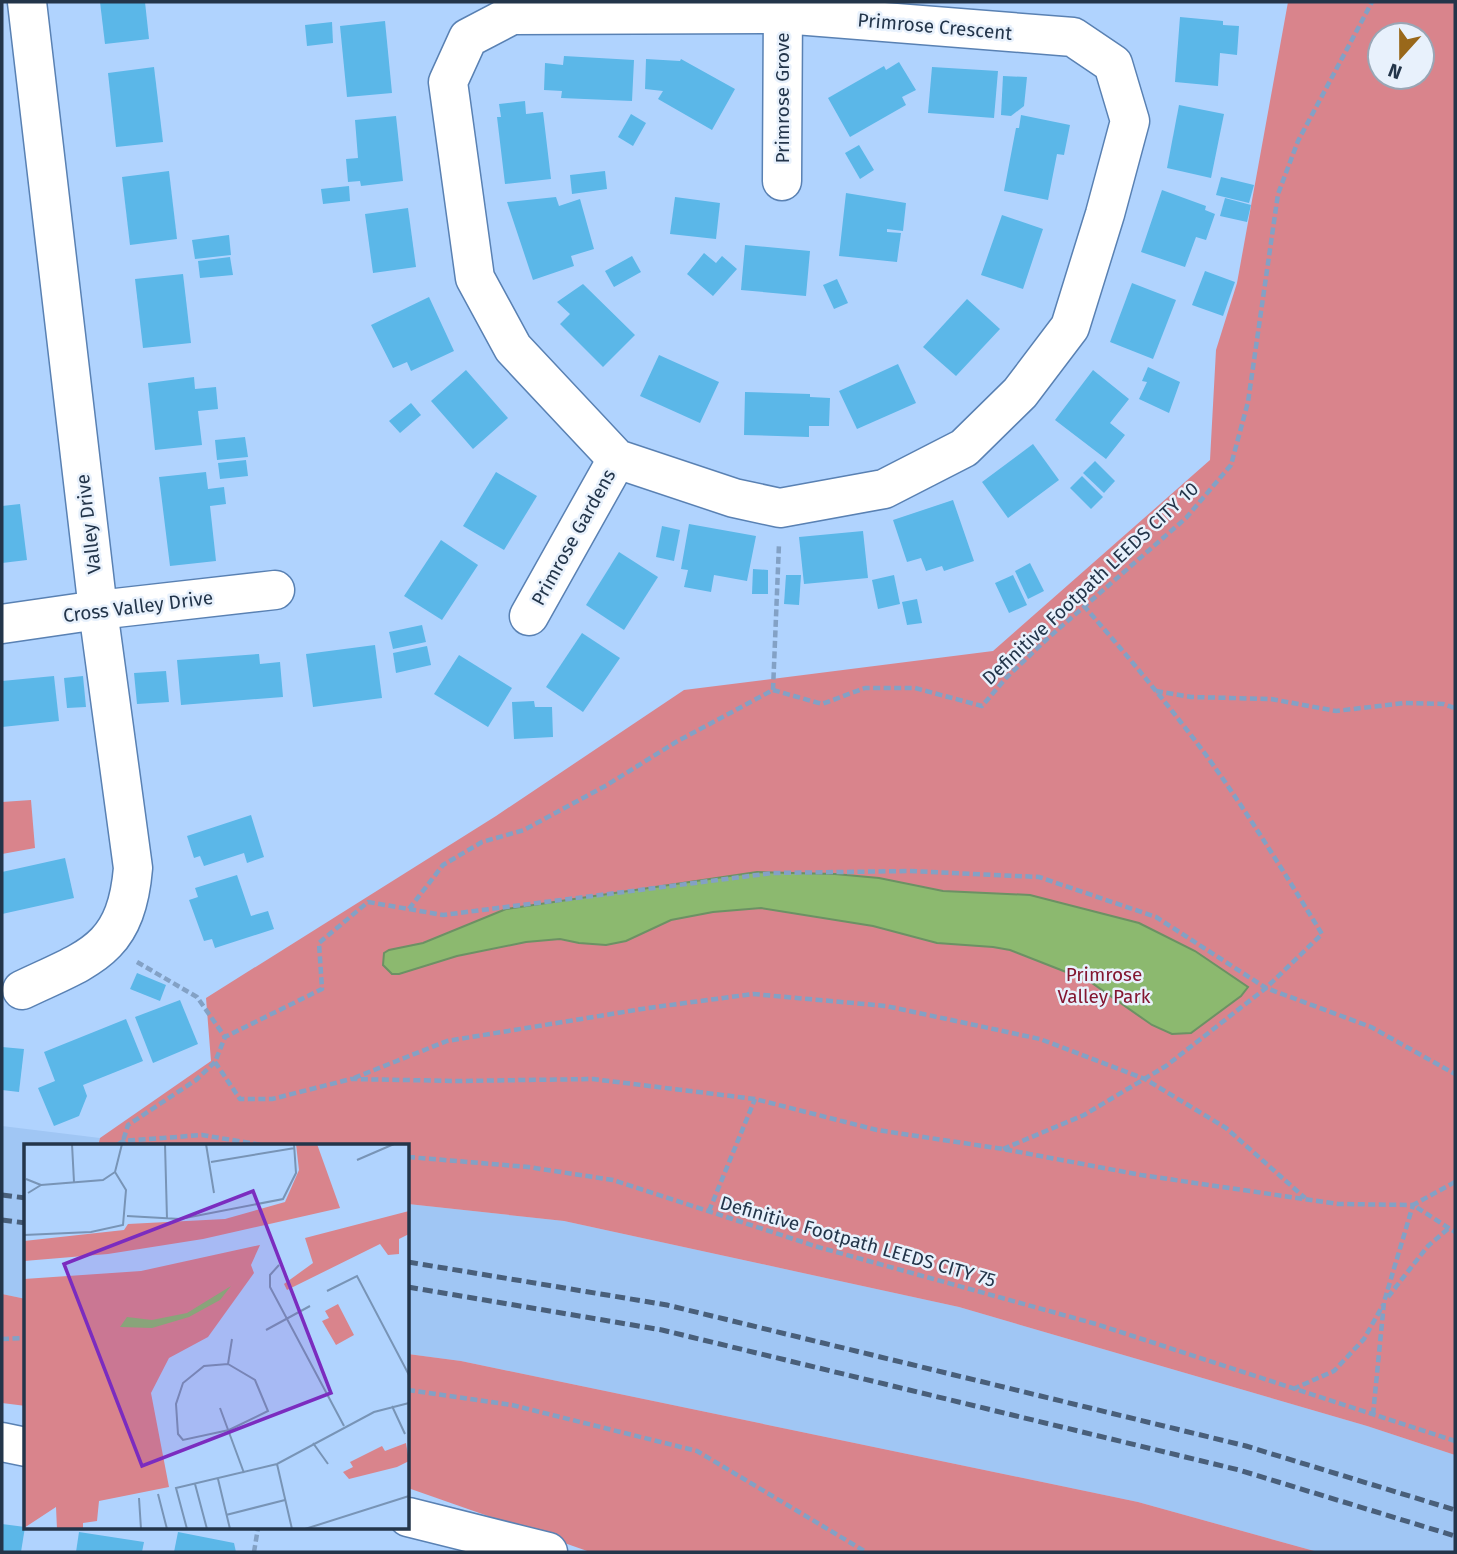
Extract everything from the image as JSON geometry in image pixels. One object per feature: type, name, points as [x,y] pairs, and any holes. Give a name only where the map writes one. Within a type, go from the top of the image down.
[{"type":"street","name":"Valley Drive","points":[[22,990],[76,964],[106,945],[121,922],[131,896],[133,868],[98,610],[27,2]]},
{"type":"street","name":"Primrose Grove","points":[[782,181],[783,8]]},
{"type":"street","name":"Primrose Crescent","points":[[783,8],[1073,37],[1113,64],[1130,121],[1070,327],[1020,393],[964,447],[884,489],[780,508],[734,498],[617,458],[513,348],[475,278],[448,82],[468,38],[512,15],[783,8]]},
{"type":"street","name":"Primrose Gardens","points":[[529,615],[617,458]]},
{"type":"street","name":"Cross Valley Drive","points":[[2,624],[275,590]]},
{"type":"street","points":[[2,1443],[24,1447]]},
{"type":"street","points":[[410,1518],[548,1552]]},
{"type":"path","name":"Definitive Footpath LEEDS CITY 10","points":[[773,690],[822,704],[865,688],[915,688],[982,706],[1007,677],[1084,606],[1186,518],[1231,465],[1248,402],[1278,194],[1298,141],[1372,2]]},
{"type":"path","points":[[409,909],[443,865],[482,842],[524,830],[607,785],[676,742],[773,690],[780,508]]},
{"type":"path","points":[[1003,1149],[1084,1115],[1166,1066],[1266,988],[1322,934],[1263,838],[1206,756],[1156,691],[1084,606]]},
{"type":"path","points":[[1156,691],[1191,697],[1271,699],[1336,712],[1404,704],[1443,704],[1455,708]]},
{"type":"path","points":[[255,1144],[202,1136],[124,1144],[128,1125],[196,1080],[215,1062],[225,1037],[321,989],[318,943],[368,902],[443,915],[773,873],[909,871],[1040,877],[1156,917],[1266,988],[1371,1027],[1455,1074]]},
{"type":"path","points":[[106,945],[197,997],[225,1037]]},
{"type":"path","points":[[215,1062],[240,1099],[272,1099],[351,1079],[447,1041],[648,1008],[753,994],[886,1006],[1040,1039],[1145,1079],[1226,1128],[1305,1199]]},
{"type":"path","points":[[351,1079],[593,1079],[755,1099],[877,1130],[1003,1149],[1141,1175],[1338,1204],[1413,1205],[1455,1182]]},
{"type":"path","points":[[709,1211],[755,1099]]},
{"type":"path","name":"Definitive Footpath LEEDS CITY 75","points":[[410,1157],[528,1167],[613,1180],[818,1247],[1096,1324],[1455,1441]]},
{"type":"path","points":[[1413,1205],[1455,1232]]},
{"type":"path","points":[[1373,1415],[1384,1302],[1413,1205]]},
{"type":"path","points":[[1292,1389],[1334,1371],[1364,1339],[1384,1302],[1428,1246],[1449,1228]]},
{"type":"path","points":[[2,1339],[24,1338]]},
{"type":"path","points":[[410,1390],[512,1405],[697,1451],[866,1552]]},
{"type":"path","points":[[254,1552],[258,1530]]},
{"type":"shaded area","points":[[757,872],[835,874],[879,878],[943,891],[1030,895],[1139,923],[1195,951],[1248,987],[1241,996],[1191,1033],[1172,1034],[1152,1025],[1089,981],[1010,950],[937,943],[873,926],[761,908],[713,912],[671,920],[626,941],[606,945],[560,939],[526,942],[457,956],[399,974],[392,974],[383,965],[384,953],[389,950],[423,943],[506,909]]},
{"type":"shaded area","points":[[2,1126],[100,1138],[98,1144],[24,1144],[24,1299],[2,1294]]},
{"type":"shaded area","points":[[410,1204],[564,1221],[959,1307],[1367,1426],[1455,1455],[1455,1552],[1318,1552],[1138,1502],[461,1361],[410,1354]]},
{"type":"green space","name":"Primrose Valley Park","points":[[1288,2],[1455,2],[1455,1455],[1367,1426],[959,1307],[564,1221],[410,1204],[410,1144],[98,1144],[100,1138],[211,1061],[206,998],[496,816],[684,690],[993,651],[1210,460],[1216,350],[1237,283]]},
{"type":"green space","points":[[31,800],[35,848],[2,854],[2,802]]},
{"type":"green space","points":[[2,1294],[24,1299],[24,1406],[2,1403]]},
{"type":"green space","points":[[410,1354],[461,1361],[1138,1502],[1318,1552],[590,1552],[410,1489]]},
{"type":"building","points":[[100,2],[145,2],[149,39],[105,44]]},
{"type":"building","points":[[1180,17],[1223,21],[1223,25],[1239,26],[1237,55],[1220,53],[1218,86],[1175,82]]},
{"type":"building","points":[[385,21],[392,93],[347,97],[340,26]]},
{"type":"building","points":[[332,22],[333,43],[307,46],[305,25]]},
{"type":"building","points":[[564,56],[634,60],[632,101],[561,98],[562,91],[544,90],[545,63],[563,65]]},
{"type":"building","points":[[646,59],[681,59],[735,89],[712,130],[658,99],[663,91],[645,89]]},
{"type":"building","points":[[899,62],[916,90],[902,97],[906,105],[850,137],[828,98],[884,66],[886,70]]},
{"type":"building","points":[[154,67],[163,142],[116,147],[108,73]]},
{"type":"building","points":[[932,67],[998,71],[994,118],[928,113]]},
{"type":"building","points":[[1003,76],[1027,77],[1024,106],[1011,116],[1001,115]]},
{"type":"building","points":[[525,101],[526,114],[543,112],[551,179],[505,184],[497,117],[501,117],[499,104]]},
{"type":"building","points":[[1179,105],[1224,114],[1211,178],[1167,168]]},
{"type":"building","points":[[631,114],[646,123],[633,146],[618,137]]},
{"type":"building","points":[[1021,115],[1070,125],[1064,155],[1057,154],[1048,200],[1004,191]]},
{"type":"building","points":[[396,116],[403,181],[361,186],[360,181],[348,182],[346,159],[358,158],[355,120]]},
{"type":"building","points":[[859,145],[874,170],[860,179],[845,153]]},
{"type":"building","points":[[169,171],[177,239],[130,245],[122,177]]},
{"type":"building","points":[[605,171],[607,189],[572,194],[570,175]]},
{"type":"building","points":[[1221,177],[1254,185],[1249,203],[1216,195]]},
{"type":"building","points":[[349,186],[350,201],[323,204],[321,189]]},
{"type":"building","points":[[1162,190],[1206,206],[1205,210],[1215,214],[1206,240],[1196,237],[1185,267],[1141,252]]},
{"type":"building","points":[[846,193],[906,203],[903,231],[887,229],[887,232],[901,233],[897,262],[839,256]]},
{"type":"building","points":[[556,197],[559,206],[580,199],[594,249],[571,256],[574,266],[533,280],[507,202]]},
{"type":"building","points":[[675,197],[720,203],[716,239],[670,234]]},
{"type":"building","points":[[1225,198],[1251,205],[1247,222],[1220,216]]},
{"type":"building","points":[[408,208],[416,267],[373,273],[365,214]]},
{"type":"building","points":[[1002,215],[1043,229],[1023,289],[981,275]]},
{"type":"building","points":[[229,235],[231,255],[195,259],[192,240]]},
{"type":"building","points":[[745,245],[810,251],[806,296],[741,290]]},
{"type":"building","points":[[704,253],[716,263],[722,256],[737,269],[713,296],[687,274]]},
{"type":"building","points":[[632,256],[641,272],[614,287],[605,271]]},
{"type":"building","points":[[230,257],[233,275],[200,278],[198,261]]},
{"type":"building","points":[[1205,271],[1235,282],[1223,316],[1192,305]]},
{"type":"building","points":[[183,274],[191,343],[143,348],[135,279]]},
{"type":"building","points":[[837,279],[848,303],[834,309],[823,285]]},
{"type":"building","points":[[1132,283],[1176,300],[1153,359],[1110,342]]},
{"type":"building","points":[[583,284],[635,335],[603,367],[560,324],[570,314],[557,302]]},
{"type":"building","points":[[429,297],[454,351],[411,371],[407,362],[393,368],[371,325]]},
{"type":"building","points":[[967,299],[1000,329],[956,376],[923,347]]},
{"type":"building","points":[[659,355],[719,382],[700,423],[640,396]]},
{"type":"building","points":[[898,364],[916,403],[857,429],[839,391]]},
{"type":"building","points":[[1148,367],[1180,382],[1169,413],[1139,399],[1147,382],[1142,381]]},
{"type":"building","points":[[466,370],[508,418],[473,449],[431,401]]},
{"type":"building","points":[[1093,370],[1129,399],[1110,423],[1125,435],[1106,459],[1055,420]]},
{"type":"building","points":[[194,377],[195,389],[216,387],[218,409],[198,411],[202,445],[155,450],[148,383]]},
{"type":"building","points":[[745,392],[810,394],[810,397],[830,398],[829,426],[809,426],[809,437],[744,435]]},
{"type":"building","points":[[411,403],[421,415],[400,433],[389,421]]},
{"type":"building","points":[[245,437],[248,457],[217,460],[215,440]]},
{"type":"building","points":[[1033,444],[1059,480],[1008,518],[982,482]]},
{"type":"building","points":[[246,460],[248,476],[220,479],[218,463]]},
{"type":"building","points":[[1095,461],[1115,481],[1104,493],[1083,473]]},
{"type":"building","points":[[206,472],[208,489],[224,487],[226,504],[210,506],[216,561],[170,566],[159,477]]},
{"type":"building","points":[[496,472],[537,496],[504,550],[463,526]]},
{"type":"building","points":[[1082,476],[1103,497],[1091,509],[1070,488]]},
{"type":"building","points":[[953,500],[974,561],[944,571],[942,566],[926,571],[921,558],[907,562],[893,520]]},
{"type":"building","points":[[20,504],[27,560],[2,563],[2,506]]},
{"type":"building","points":[[689,524],[756,536],[747,581],[714,575],[711,592],[684,587],[688,570],[681,569]]},
{"type":"building","points":[[662,526],[680,530],[674,561],[656,557]]},
{"type":"building","points":[[863,531],[868,578],[804,584],[799,537]]},
{"type":"building","points":[[441,540],[478,565],[442,620],[404,596]]},
{"type":"building","points":[[619,552],[658,577],[624,630],[586,605]]},
{"type":"building","points":[[1030,563],[1044,591],[1028,599],[1015,571]]},
{"type":"building","points":[[753,569],[768,570],[768,594],[752,594]]},
{"type":"building","points":[[786,575],[801,575],[799,605],[784,604]]},
{"type":"building","points":[[894,575],[900,604],[878,609],[872,580]]},
{"type":"building","points":[[1013,575],[1027,605],[1009,613],[995,583]]},
{"type":"building","points":[[917,599],[922,623],[907,625],[902,602]]},
{"type":"building","points":[[422,625],[426,642],[393,649],[389,632]]},
{"type":"building","points":[[582,633],[620,658],[583,712],[546,687]]},
{"type":"building","points":[[375,645],[382,698],[313,707],[306,654]]},
{"type":"building","points":[[427,646],[431,665],[396,673],[393,653]]},
{"type":"building","points":[[259,654],[260,664],[280,662],[283,697],[181,705],[177,660]]},
{"type":"building","points":[[459,655],[512,688],[488,727],[434,694]]},
{"type":"building","points":[[166,671],[169,702],[137,704],[134,673]]},
{"type":"building","points":[[54,676],[59,721],[2,727],[2,681]]},
{"type":"building","points":[[83,676],[86,707],[67,708],[64,678]]},
{"type":"building","points":[[534,701],[535,707],[552,707],[553,737],[514,739],[512,702]]},
{"type":"building","points":[[251,815],[264,857],[247,863],[244,853],[204,866],[200,856],[194,858],[187,836]]},
{"type":"building","points":[[65,858],[74,898],[2,914],[2,872]]},
{"type":"building","points":[[237,875],[251,916],[268,911],[274,929],[215,948],[212,939],[204,941],[189,900],[198,897],[195,888]]},
{"type":"building","points":[[137,973],[166,985],[160,1001],[130,989]]},
{"type":"building","points":[[180,1000],[198,1044],[153,1063],[135,1017]]},
{"type":"building","points":[[126,1019],[143,1061],[83,1085],[87,1096],[79,1116],[54,1126],[38,1088],[55,1081],[44,1052]]},
{"type":"building","points":[[2,1047],[24,1049],[19,1092],[2,1090]]},
{"type":"building","points":[[2,1524],[24,1527],[21,1552],[2,1552]]},
{"type":"building","points":[[79,1532],[144,1542],[142,1552],[76,1552]]},
{"type":"building","points":[[178,1532],[234,1543],[236,1552],[174,1552]]},
{"type":"railway","points":[[2,1195],[24,1198]]},
{"type":"railway","points":[[2,1220],[24,1223]]},
{"type":"railway","points":[[410,1262],[667,1305],[1246,1446],[1455,1510]]},
{"type":"railway","points":[[410,1287],[662,1330],[1239,1470],[1455,1536]]}]
